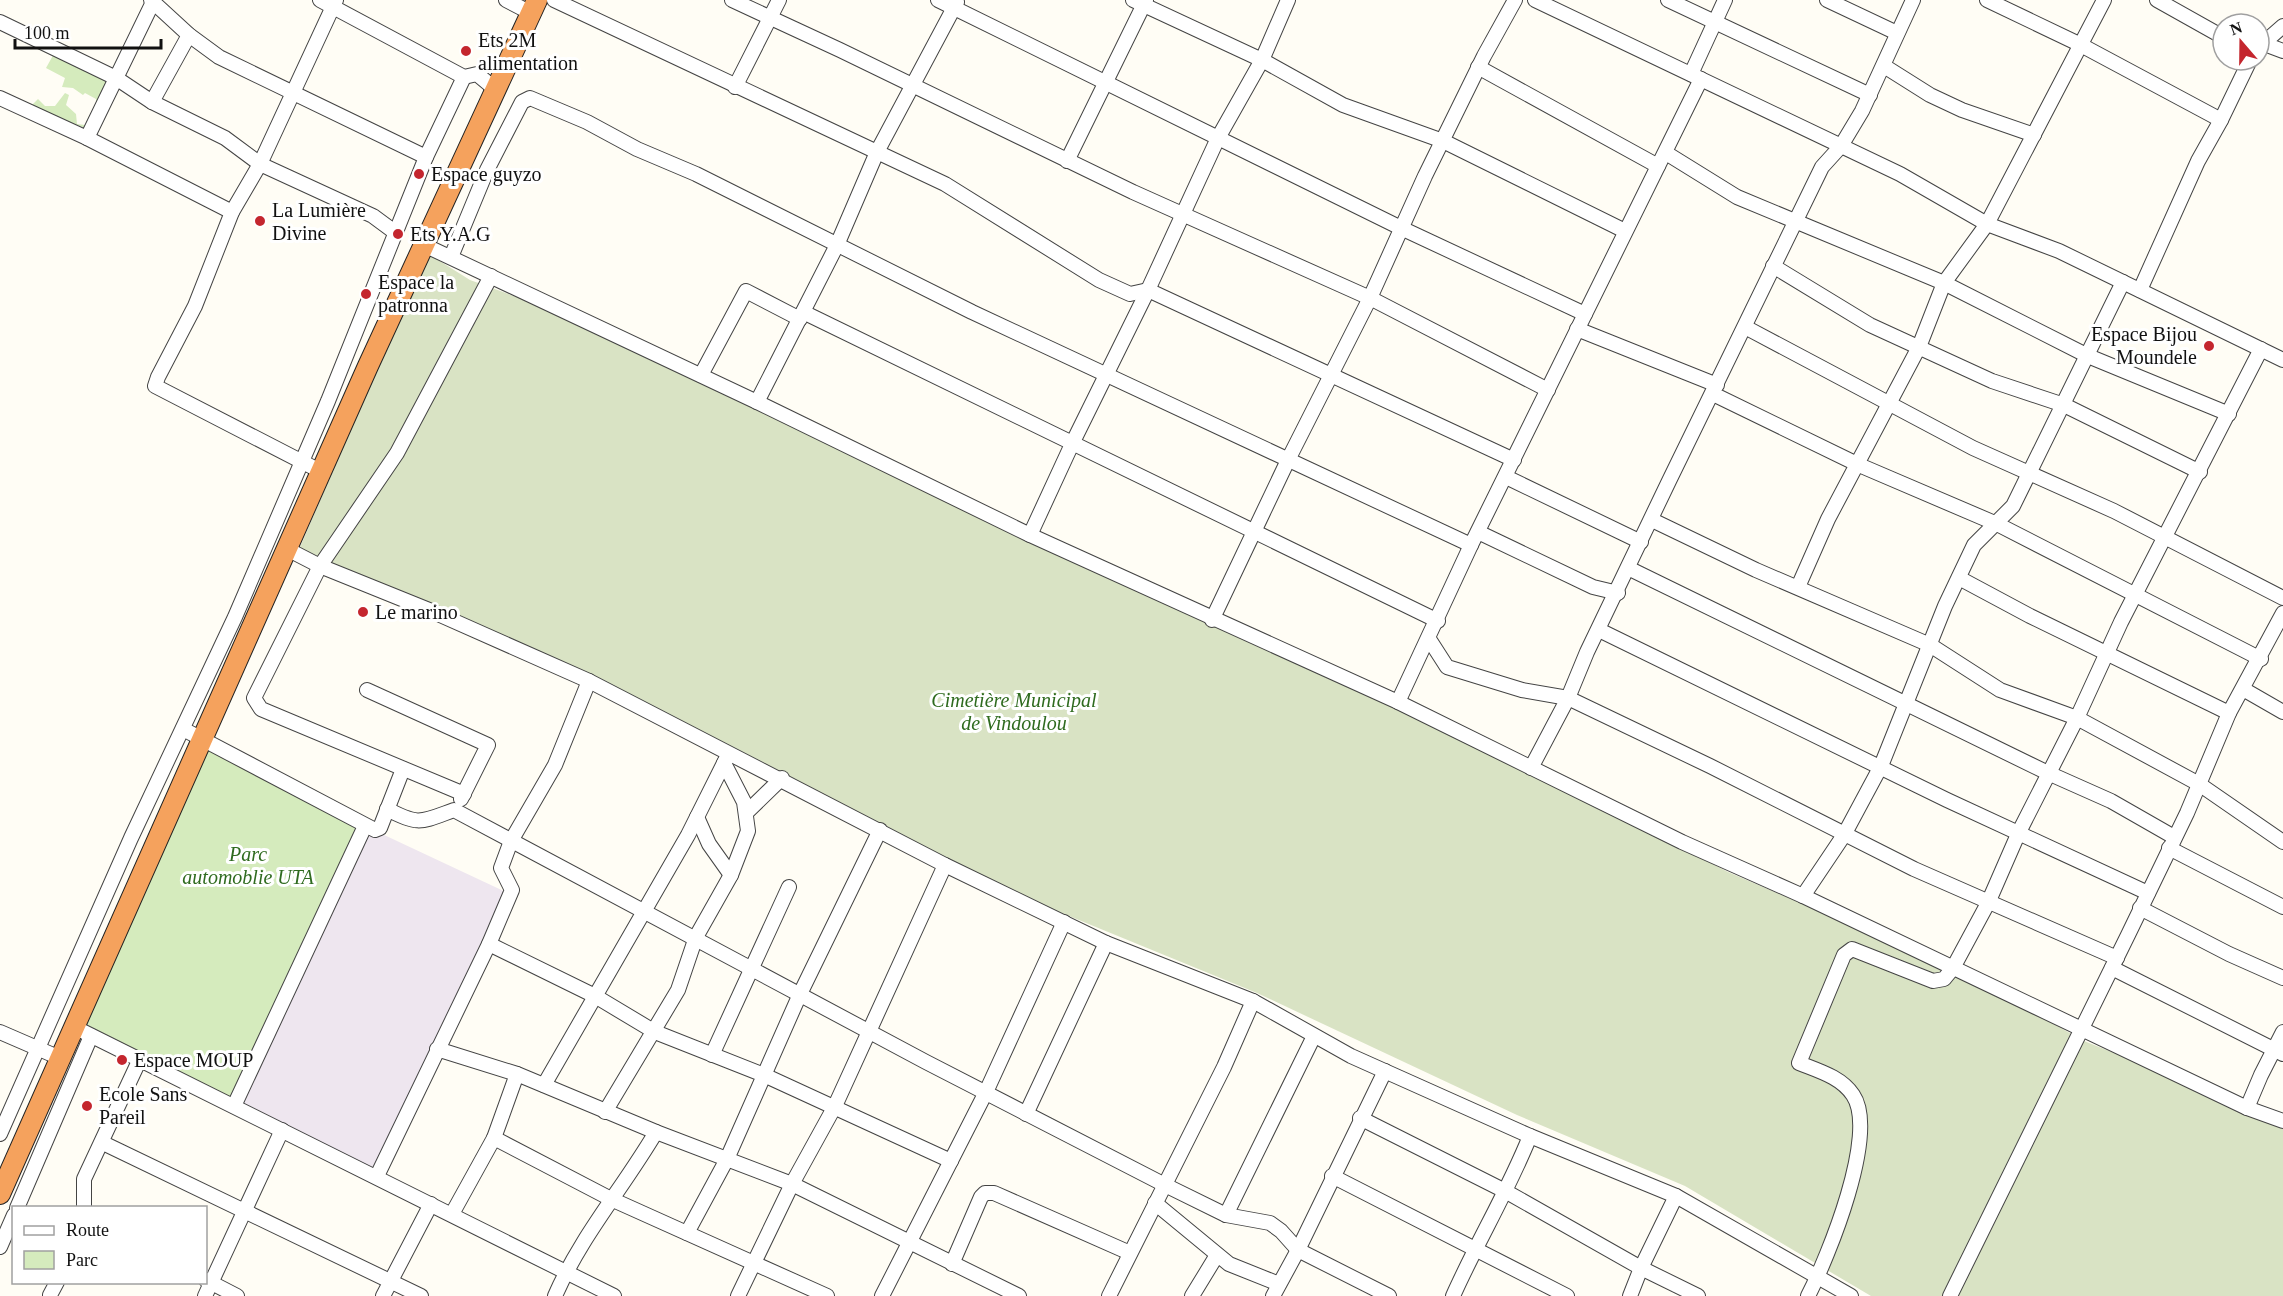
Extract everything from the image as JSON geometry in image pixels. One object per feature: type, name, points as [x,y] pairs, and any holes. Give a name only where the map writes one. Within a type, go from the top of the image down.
[{"type":"highway","points":[[0,1194],[60,1058],[82,1031],[202,739],[424,245],[534,7]]},
{"type":"street","points":[[87,138],[153,0],[189,35],[219,57],[426,157]]},
{"type":"street","points":[[506,0],[534,7]]},
{"type":"street","points":[[554,0],[945,184],[1099,280],[1130,294],[1148,290],[1514,460]]},
{"type":"street","points":[[732,0],[770,20],[912,84],[1067,161],[1370,298],[1548,390]]},
{"type":"street","points":[[735,87],[779,0]]},
{"type":"street","points":[[938,0],[956,4],[1107,85],[1401,228],[1585,314]]},
{"type":"street","points":[[1030,535],[1218,138],[1262,60],[1288,0]]},
{"type":"street","points":[[1212,620],[1289,458],[1370,298],[1478,68],[1515,0]]},
{"type":"street","points":[[1534,0],[1900,174],[1988,224],[2059,251],[2283,360]]},
{"type":"street","points":[[1668,0],[1870,95]]},
{"type":"street","points":[[1398,702],[1438,621],[1471,545],[1625,231],[1666,153],[1725,0]]},
{"type":"street","points":[[1827,0],[1897,33]]},
{"type":"street","points":[[1531,768],[1568,698],[1821,167],[1841,146],[1870,95],[1914,0]]},
{"type":"street","points":[[1987,0],[2079,44],[2222,120]]},
{"type":"street","points":[[1798,587],[1828,519],[1859,465],[1919,347],[1944,284],[1988,224],[2079,44],[2104,0]]},
{"type":"street","points":[[2157,0],[2211,30]]},
{"type":"street","points":[[322,472],[156,386],[158,377],[195,306],[232,212],[260,164],[294,93],[330,2],[464,77],[477,74],[495,89]]},
{"type":"street","points":[[1067,161],[1107,85],[1141,2],[1262,60],[1343,105],[1443,141],[1625,231]]},
{"type":"street","points":[[757,402],[837,245],[877,152],[956,4]]},
{"type":"street","points":[[0,22],[116,78],[152,102],[225,138],[260,164],[373,216],[396,233]]},
{"type":"street","points":[[2271,35],[2283,26]]},
{"type":"street","points":[[152,102],[189,35]]},
{"type":"street","points":[[1884,66],[1930,95],[1962,110],[2034,135]]},
{"type":"street","points":[[1478,68],[1658,166]]},
{"type":"street","points":[[2140,290],[2198,161],[2222,120],[2244,72]]},
{"type":"street","points":[[0,1134],[6,1104],[39,1048],[126,848],[235,617],[328,401],[426,157],[464,77]]},
{"type":"street","points":[[0,98],[87,138],[232,212]]},
{"type":"street","points":[[451,257],[487,170],[522,102],[530,98],[587,122],[637,149],[696,174],[972,312],[1107,373],[1471,545]]},
{"type":"street","points":[[1666,153],[1737,197],[1944,284],[2088,356],[2229,414]]},
{"type":"street","points":[[424,245],[701,375],[1030,535],[1212,620],[1398,702],[1682,842],[1803,896],[2247,1108],[2283,1121]]},
{"type":"street","points":[[1773,266],[1870,325],[1992,381],[2064,405],[2200,472]]},
{"type":"street","points":[[464,794],[261,709],[255,703],[254,694],[320,566],[397,453],[491,276]]},
{"type":"street","points":[[1803,896],[1844,835],[1881,766],[1930,645],[1979,538],[1997,524],[2013,506],[2123,282]]},
{"type":"street","points":[[701,375],[746,291],[1255,530],[1438,621]]},
{"type":"street","points":[[1745,327],[1972,448],[2029,472],[2166,537],[2283,598]]},
{"type":"street","points":[[1577,329],[1715,390],[1859,465],[1997,524],[2261,659]]},
{"type":"street","points":[[1808,1296],[1818,1276],[1850,1191],[1860,1141],[1860,1113],[1855,1097],[1842,1082],[1799,1063],[1844,955],[1852,949],[1933,981],[1944,979],[1953,968],[1988,903],[2019,832],[2077,718],[2107,651],[2261,349]]},
{"type":"street","points":[[1506,477],[1641,542]]},
{"type":"street","points":[[1652,520],[1930,645],[1994,687],[2077,718],[2199,784],[2283,842]]},
{"type":"street","points":[[1478,532],[1593,587],[1618,593]]},
{"type":"street","points":[[287,549],[320,566],[429,610],[590,681],[727,757],[782,778],[945,865],[1106,943],[1253,1001],[1314,1036],[1385,1071],[1530,1136],[1676,1196],[1851,1296]]},
{"type":"street","points":[[1628,568],[1811,659],[1907,702],[2048,773],[2111,801],[2172,843],[2283,907]]},
{"type":"street","points":[[1959,578],[2030,616],[2107,651],[2229,713]]},
{"type":"street","points":[[1950,1296],[2172,843],[2229,713],[2261,659],[2283,613]]},
{"type":"street","points":[[1599,630],[1947,800],[2148,893]]},
{"type":"street","points":[[1429,639],[1447,667],[1522,690],[1568,698],[1710,766],[1844,835],[2114,963],[2278,1052]]},
{"type":"street","points":[[377,1176],[489,944],[512,890],[501,868],[511,841],[555,765],[590,681]]},
{"type":"street","points":[[2243,689],[2283,712]]},
{"type":"street","points":[[368,690],[488,745],[454,810],[418,822],[409,821],[387,809]]},
{"type":"street","points":[[183,729],[378,830],[403,769]]},
{"type":"street","points":[[605,1112],[655,1032],[678,990],[696,937],[731,875],[748,831],[747,812],[727,757]]},
{"type":"street","points":[[544,1084],[697,817],[727,757]]},
{"type":"street","points":[[747,812],[782,778]]},
{"type":"street","points":[[454,810],[1026,1114],[1165,1185],[1226,1215],[1270,1223],[1281,1231],[1298,1250],[1389,1296]]},
{"type":"street","points":[[697,817],[709,844],[731,875]]},
{"type":"street","points":[[234,1106],[365,825]]},
{"type":"street","points":[[687,1233],[727,1159],[800,994],[880,830]]},
{"type":"street","points":[[738,1296],[792,1184],[835,1106],[945,865]]},
{"type":"street","points":[[711,1055],[789,887]]},
{"type":"street","points":[[2140,908],[2283,978]]},
{"type":"street","points":[[882,1296],[986,1092],[1064,922]]},
{"type":"street","points":[[1026,1114],[1106,943]]},
{"type":"street","points":[[489,944],[595,996],[655,1032],[764,1075],[951,1161]]},
{"type":"street","points":[[1109,1296],[1224,1067],[1253,1001]]},
{"type":"street","points":[[18,1206],[82,1031],[614,1296]]},
{"type":"street","points":[[0,1032],[60,1058]]},
{"type":"street","points":[[2247,1108],[2278,1052],[2283,1032]]},
{"type":"street","points":[[1226,1215],[1314,1036]]},
{"type":"street","points":[[437,1049],[544,1084],[605,1112],[792,1184],[1019,1296]]},
{"type":"street","points":[[84,1206],[84,1179],[103,1143],[140,1059]]},
{"type":"street","points":[[1155,1203],[1229,1264],[1276,1290],[1298,1250],[1360,1118],[1385,1071]]},
{"type":"street","points":[[452,1214],[494,1138],[517,1074]]},
{"type":"street","points":[[1360,1118],[1505,1191],[1641,1268],[1698,1296]]},
{"type":"street","points":[[205,1296],[208,1281],[245,1210],[282,1130]]},
{"type":"street","points":[[555,1296],[565,1272],[656,1132]]},
{"type":"street","points":[[1453,1296],[1530,1136]]},
{"type":"street","points":[[494,1138],[611,1199],[827,1296]]},
{"type":"street","points":[[103,1143],[421,1296]]},
{"type":"street","points":[[1332,1176],[1568,1296]]},
{"type":"street","points":[[952,1263],[981,1197],[986,1193],[994,1193],[1130,1253]]},
{"type":"street","points":[[1630,1296],[1676,1196]]},
{"type":"street","points":[[383,1296],[431,1204]]},
{"type":"street","points":[[0,1247],[12,1220]]},
{"type":"street","points":[[1192,1296],[1217,1255]]},
{"type":"street","points":[[208,1281],[237,1296]]},
{"type":"shaded area","points":[[365,826],[510,894],[377,1176],[234,1106]]},
{"type":"green space","points":[[56,50],[113,80],[102,103],[96,103],[96,99],[85,93],[83,95],[73,88],[62,87],[65,78],[46,68]]},
{"type":"green space","points":[[65,93],[69,95],[66,105],[76,114],[77,124],[85,125],[89,116],[92,117],[87,129],[31,106],[38,99],[45,106],[55,106]]},
{"type":"green space","name":"Cimetière Municipal de Vindoulou","points":[[427,253],[470,280],[522,299],[794,420],[1398,702],[1728,872],[1953,968],[2084,1041],[2283,1120],[2283,1296],[1871,1296],[1685,1186],[1517,1115],[1257,993],[945,865],[589,681],[297,554]]},
{"type":"green space","name":"Parc automoblie UTA","points":[[208,749],[360,823],[230,1098],[84,1025]]},
{"type":"place","name":"Ets 2M alimentation","points":[[466,51]]},
{"type":"place","name":"Espace guyzo","points":[[419,174]]},
{"type":"place","name":"La Lumière Divine","points":[[260,221]]},
{"type":"place","name":"Ets Y.A.G","points":[[398,234]]},
{"type":"place","name":"Espace la patronna","points":[[366,294]]},
{"type":"place","name":"Espace Bijou Moundele","points":[[2209,346]]},
{"type":"place","name":"Le marino","points":[[363,612]]},
{"type":"place","name":"Espace MOUP","points":[[122,1060]]},
{"type":"place","name":"Ecole Sans Pareil","points":[[87,1106]]}]
